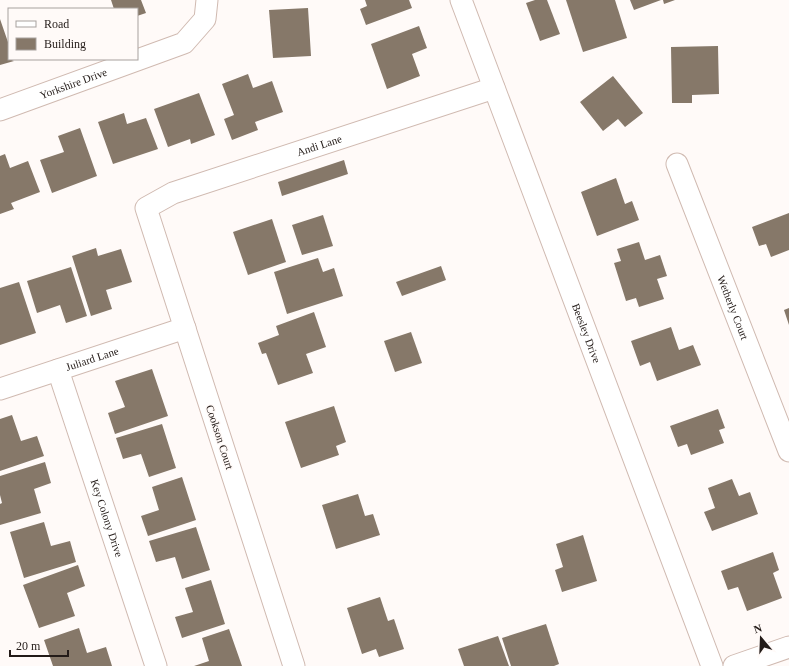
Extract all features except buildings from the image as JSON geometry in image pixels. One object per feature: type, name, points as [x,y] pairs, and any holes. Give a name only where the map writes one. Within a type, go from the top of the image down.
[{"type":"street","name":"Beesley Drive","points":[[461,0],[712,666]]},
{"type":"street","name":"Yorkshire Drive","points":[[138,60],[184,43],[206,10]]},
{"type":"street","name":"Yorkshire Drive","points":[[0,110],[137,60]]},
{"type":"street","name":"Andi Lane","points":[[146,208],[173,193],[494,88]]},
{"type":"street","name":"Wetherly Court","points":[[677,164],[789,451]]},
{"type":"street","name":"Cookson Court","points":[[146,208],[294,666]]},
{"type":"street","name":"Juliard Lane","points":[[0,388],[185,328]]},
{"type":"street","name":"Key Colony Drive","points":[[58,370],[156,666]]},
{"type":"street","points":[[734,666],[789,648]]}]
